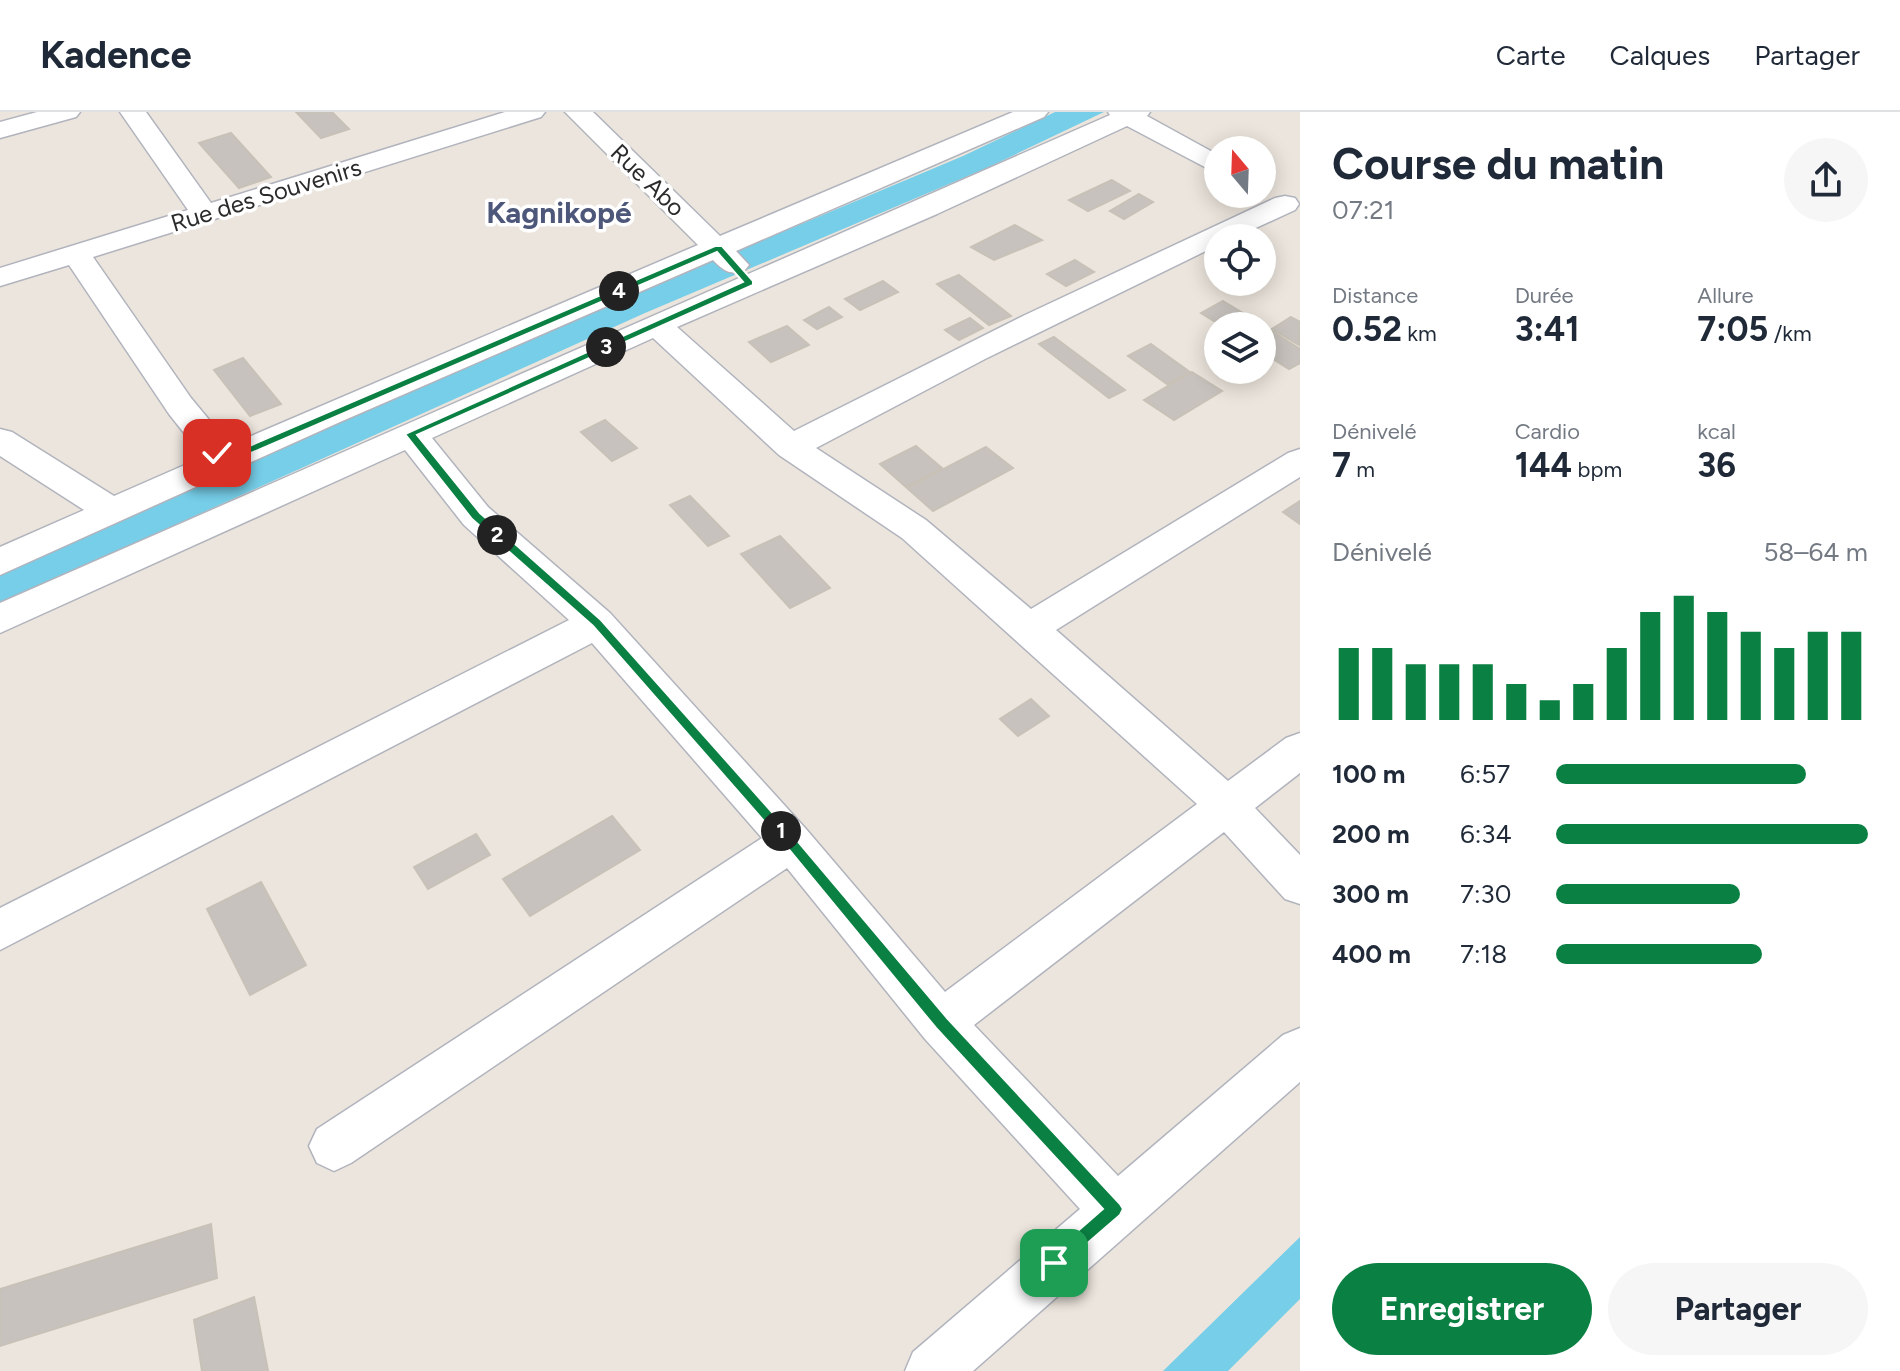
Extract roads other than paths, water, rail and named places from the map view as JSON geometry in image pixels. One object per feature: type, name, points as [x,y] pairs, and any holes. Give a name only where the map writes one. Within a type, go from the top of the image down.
[{"type":"street","points":[[5,123],[67,112]]},
{"type":"street","points":[[133,112],[205,214]]},
{"type":"street","name":"Rue des Souvenirs","points":[[0,277],[532,112]]},
{"type":"street","name":"Rue Abo","points":[[578,112],[719,248],[749,283]]},
{"type":"street","points":[[0,562],[224,461],[1035,112]]},
{"type":"street","points":[[0,619],[656,324],[927,208],[1129,113],[1204,158]]},
{"type":"street","points":[[791,447],[991,341],[1282,202]]},
{"type":"street","points":[[76,254],[180,406],[224,461]]},
{"type":"street","points":[[656,324],[791,447],[914,529],[1029,628],[1228,807],[1300,885]]},
{"type":"street","points":[[411,434],[476,516],[597,623],[791,842],[941,1023],[1114,1209]]},
{"type":"street","points":[[0,440],[112,511]]},
{"type":"street","points":[[1029,628],[1300,461]]},
{"type":"street","points":[[0,930],[597,623]]},
{"type":"street","points":[[941,1023],[1300,750]]},
{"type":"street","points":[[334,1146],[791,842]]},
{"type":"street","points":[[932,1371],[1114,1209],[1300,1051]]},
{"type":"water","points":[[1055,112],[1104,112],[987,168],[645,313],[0,604],[0,571],[459,368],[963,156]]},
{"type":"water","points":[[1300,1237],[1300,1299],[1228,1371],[1163,1371]]},
{"type":"district","name":"Kagnikopé","points":[[559,212]]}]
